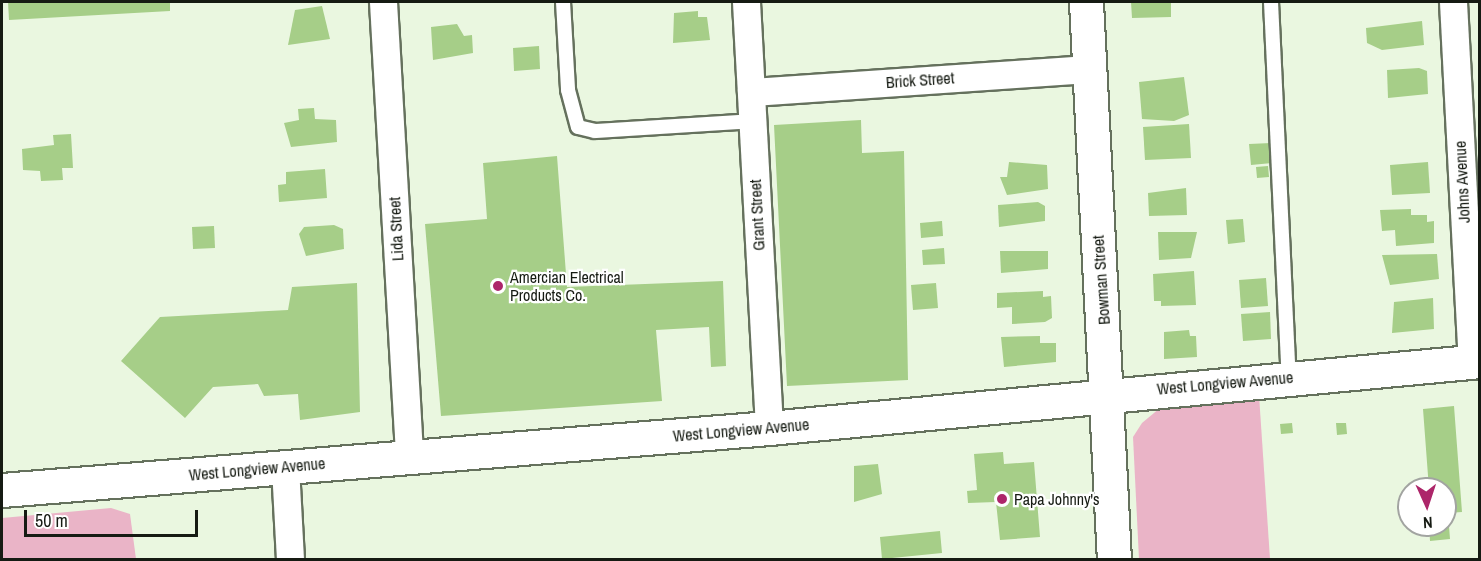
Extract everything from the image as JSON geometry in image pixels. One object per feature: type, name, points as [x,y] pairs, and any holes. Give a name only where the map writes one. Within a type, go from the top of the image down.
[{"type":"street","name":"Lida Street","points":[[383,2],[409,457]]},
{"type":"street","name":"Grant Street","points":[[746,2],[770,428]]},
{"type":"street","name":"Bowman Street","points":[[1086,2],[1108,393],[1114,560]]},
{"type":"street","name":"Johns Avenue","points":[[1453,2],[1470,156],[1476,361]]},
{"type":"street","name":"Brick Street","points":[[751,92],[1089,69]]},
{"type":"street","name":"West Longview Avenue","points":[[2,490],[770,428],[1108,393],[1476,361]]},
{"type":"street","points":[[285,467],[290,560]]},
{"type":"lane","points":[[563,2],[567,90],[578,127],[595,131],[752,121]]},
{"type":"lane","points":[[1271,2],[1289,377]]},
{"type":"shaded area","points":[[1259,395],[1270,559],[1139,559],[1133,437],[1142,423],[1160,408],[1183,402]]},
{"type":"shaded area","points":[[111,508],[130,514],[136,559],[2,559],[2,518]]},
{"type":"building","points":[[8,2],[170,2],[170,11],[9,20]]},
{"type":"building","points":[[1131,2],[1171,2],[1171,17],[1132,18]]},
{"type":"building","points":[[322,6],[330,39],[288,45],[295,10]]},
{"type":"building","points":[[698,11],[698,17],[707,17],[710,40],[673,43],[674,13]]},
{"type":"building","points":[[1422,21],[1424,45],[1382,50],[1367,43],[1366,28]]},
{"type":"building","points":[[457,24],[464,36],[472,35],[473,53],[433,60],[431,27]]},
{"type":"building","points":[[539,46],[540,69],[514,71],[513,48]]},
{"type":"building","points":[[1419,68],[1427,71],[1428,94],[1388,98],[1387,70]]},
{"type":"building","points":[[1184,77],[1189,115],[1174,121],[1142,119],[1139,82]]},
{"type":"building","points":[[314,108],[315,119],[336,120],[337,142],[291,147],[284,123],[299,120],[298,109]]},
{"type":"building","points":[[861,120],[862,153],[904,151],[908,380],[787,386],[774,125]]},
{"type":"building","points":[[1189,124],[1191,158],[1145,160],[1143,127]]},
{"type":"building","points":[[71,134],[73,168],[62,168],[63,180],[41,181],[40,171],[23,170],[22,149],[54,145],[53,135]]},
{"type":"building","points":[[1271,143],[1272,163],[1251,165],[1249,144]]},
{"type":"building","name":"Amercian Electrical Products Co.","points":[[557,156],[567,287],[723,281],[726,366],[711,367],[709,327],[656,330],[662,401],[441,416],[425,224],[487,219],[483,163]]},
{"type":"building","points":[[1009,162],[1047,165],[1048,189],[1007,195],[1000,177],[1007,177]]},
{"type":"building","points":[[1428,162],[1430,193],[1392,195],[1390,165]]},
{"type":"building","points":[[1268,166],[1269,177],[1257,178],[1256,167]]},
{"type":"building","points":[[325,169],[327,198],[279,202],[278,185],[286,184],[286,172]]},
{"type":"building","points":[[1186,188],[1187,215],[1149,216],[1148,193]]},
{"type":"building","points":[[1038,202],[1045,206],[1045,221],[999,227],[998,205]]},
{"type":"building","points":[[1411,209],[1411,215],[1427,215],[1427,222],[1434,221],[1434,243],[1396,246],[1395,230],[1382,231],[1380,210]]},
{"type":"building","points":[[1243,219],[1245,242],[1228,244],[1226,220]]},
{"type":"building","points":[[942,221],[943,236],[921,238],[920,223]]},
{"type":"building","points":[[334,225],[343,229],[344,249],[306,256],[299,234],[304,227]]},
{"type":"building","points":[[214,226],[215,248],[193,249],[192,227]]},
{"type":"building","points":[[1158,232],[1197,232],[1191,258],[1159,260]]},
{"type":"building","points":[[944,248],[945,264],[923,265],[922,250]]},
{"type":"building","points":[[1000,251],[1048,251],[1048,269],[1001,273]]},
{"type":"building","points":[[1437,254],[1439,279],[1390,285],[1382,255]]},
{"type":"building","points":[[1194,271],[1196,305],[1161,306],[1161,301],[1154,301],[1153,274]]},
{"type":"building","points":[[1266,278],[1268,306],[1241,308],[1239,280]]},
{"type":"building","points":[[357,283],[360,412],[300,420],[298,394],[264,396],[258,384],[213,387],[185,418],[121,361],[160,317],[288,310],[292,287]]},
{"type":"building","points":[[936,283],[938,308],[913,310],[911,285]]},
{"type":"building","points":[[1043,291],[1043,297],[1051,296],[1052,318],[1045,322],[1012,324],[1012,307],[997,308],[997,293]]},
{"type":"building","points":[[1433,298],[1434,329],[1392,333],[1394,302]]},
{"type":"building","points":[[1270,312],[1271,339],[1243,341],[1241,314]]},
{"type":"building","points":[[1189,330],[1190,336],[1196,336],[1197,357],[1164,359],[1164,332]]},
{"type":"building","points":[[1040,336],[1040,343],[1056,343],[1056,362],[1004,367],[1001,337]]},
{"type":"building","points":[[1454,406],[1462,512],[1457,512],[1457,477],[1428,477],[1423,409]]},
{"type":"building","points":[[1292,423],[1293,433],[1281,434],[1280,424]]},
{"type":"building","points":[[1336,423],[1346,423],[1347,434],[1337,435]]},
{"type":"building","name":"Papa Johnny's","points":[[1003,452],[1004,464],[1034,462],[1040,537],[1000,540],[996,502],[968,503],[967,491],[977,490],[974,454]]},
{"type":"building","points":[[878,464],[882,494],[854,502],[854,466]]},
{"type":"building","points":[[940,531],[942,553],[882,559],[880,537]]},
{"type":"building","points":[[1430,537],[1450,537],[1450,539],[1430,541]]},
{"type":"place","name":"Amercian Electrical Products Co.","points":[[498,286]]},
{"type":"place","name":"Papa Johnny's","points":[[1002,499]]}]
